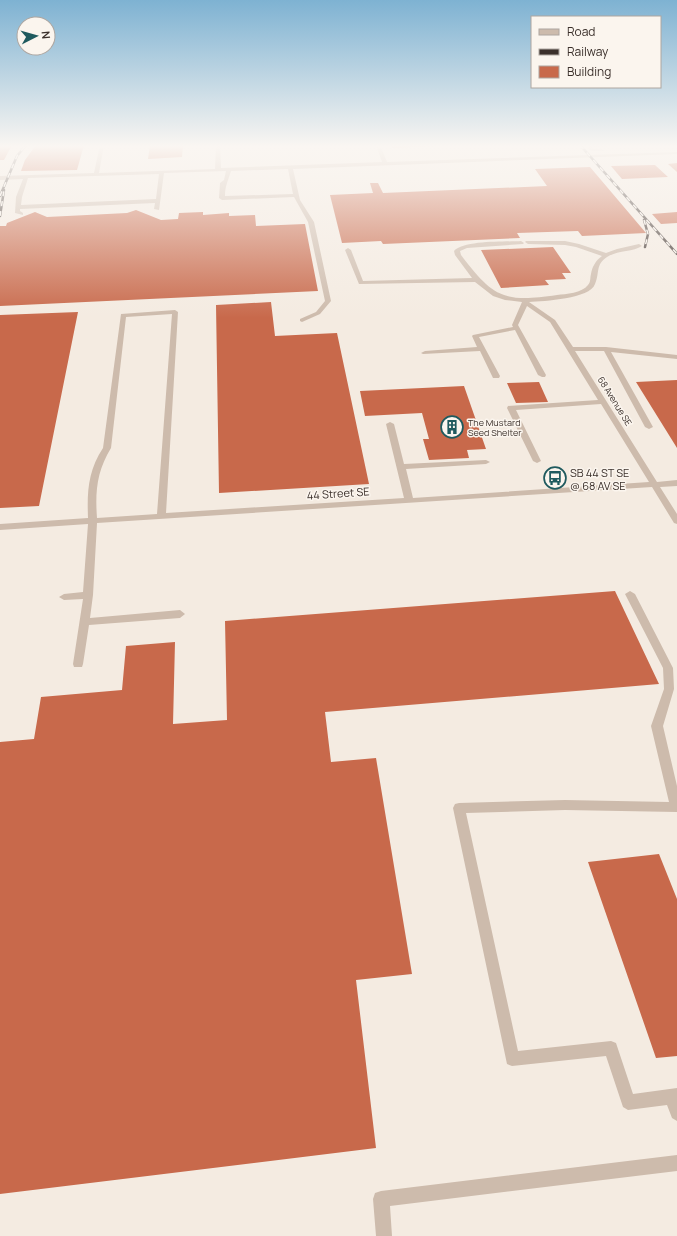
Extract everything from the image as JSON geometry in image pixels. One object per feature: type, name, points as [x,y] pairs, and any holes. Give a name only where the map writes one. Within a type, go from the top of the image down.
[{"type":"street","points":[[18,203],[17,212],[21,214]]},
{"type":"street","points":[[18,207],[119,203]]},
{"type":"street","points":[[157,209],[158,203]]},
{"type":"street","points":[[300,203],[311,222],[328,301],[318,313],[302,320]]},
{"type":"street","points":[[528,242],[577,244],[605,254]]},
{"type":"street","points":[[521,243],[467,246],[460,248],[457,251],[458,255],[477,280],[491,292],[525,302],[565,296],[585,291],[590,288],[594,280],[594,271],[605,254],[616,250],[638,246]]},
{"type":"street","points":[[348,250],[361,283],[477,280]]},
{"type":"street","points":[[525,302],[515,325],[542,375]]},
{"type":"street","name":"68 Avenue SE","points":[[525,302],[553,321],[656,484],[677,521]]},
{"type":"street","points":[[78,664],[88,595],[93,521],[91,494],[99,461],[107,448],[123,315],[175,312],[161,517]]},
{"type":"street","points":[[496,376],[475,336],[517,328]]},
{"type":"street","points":[[424,353],[482,349]]},
{"type":"street","points":[[570,349],[606,349],[677,357]]},
{"type":"street","points":[[606,349],[649,427]]},
{"type":"street","points":[[538,461],[511,408],[604,402]]},
{"type":"street","points":[[390,424],[409,501]]},
{"type":"street","points":[[401,468],[486,462]]},
{"type":"street","name":"44 Street SE","points":[[0,527],[677,483]]},
{"type":"street","points":[[630,594],[668,668],[669,689],[657,726],[676,807],[565,805],[460,808],[512,1059],[611,1048],[628,1102],[675,1096],[677,1113]]},
{"type":"street","points":[[64,597],[88,595]]},
{"type":"street","points":[[84,622],[180,614]]},
{"type":"street","points":[[384,1236],[380,1199],[677,1164]]},
{"type":"building","points":[[332,203],[620,203],[646,233],[582,236],[578,231],[517,233],[520,238],[383,244],[381,241],[342,243]]},
{"type":"building","points":[[136,210],[161,220],[178,219],[179,213],[203,212],[203,215],[229,213],[229,216],[255,215],[256,226],[305,224],[318,291],[0,306],[0,226],[6,226],[7,223],[35,212],[47,217],[127,213]]},
{"type":"building","points":[[677,212],[677,223],[661,224],[652,214]]},
{"type":"building","points":[[553,247],[571,273],[562,273],[566,279],[545,280],[549,285],[501,288],[481,250]]},
{"type":"building","points":[[271,302],[275,336],[337,333],[369,484],[219,493],[216,305]]},
{"type":"building","points":[[78,312],[39,506],[0,508],[0,315]]},
{"type":"building","points":[[677,380],[677,448],[636,382]]},
{"type":"building","points":[[539,382],[548,402],[516,403],[507,383]]},
{"type":"building","name":"The Mustard Seed Shelter","points":[[464,386],[486,449],[467,450],[469,458],[429,460],[423,439],[429,439],[422,413],[365,416],[360,391]]},
{"type":"building","points":[[615,591],[659,684],[325,712],[331,762],[376,758],[412,974],[356,980],[376,1148],[0,1194],[0,742],[34,739],[41,697],[122,690],[126,646],[175,642],[173,724],[227,720],[225,621]]},
{"type":"building","points":[[659,854],[677,899],[677,1056],[656,1058],[588,862]]},
{"type":"railway","points":[[0,216],[2,203]]},
{"type":"railway","points":[[631,203],[677,254]]},
{"type":"railway","points":[[644,220],[648,234],[645,247]]},
{"type":"place","name":"The Mustard Seed Shelter","points":[[452,427]]},
{"type":"place","name":"SB 44 ST SE @ 68 AV SE","points":[[555,478]]}]
